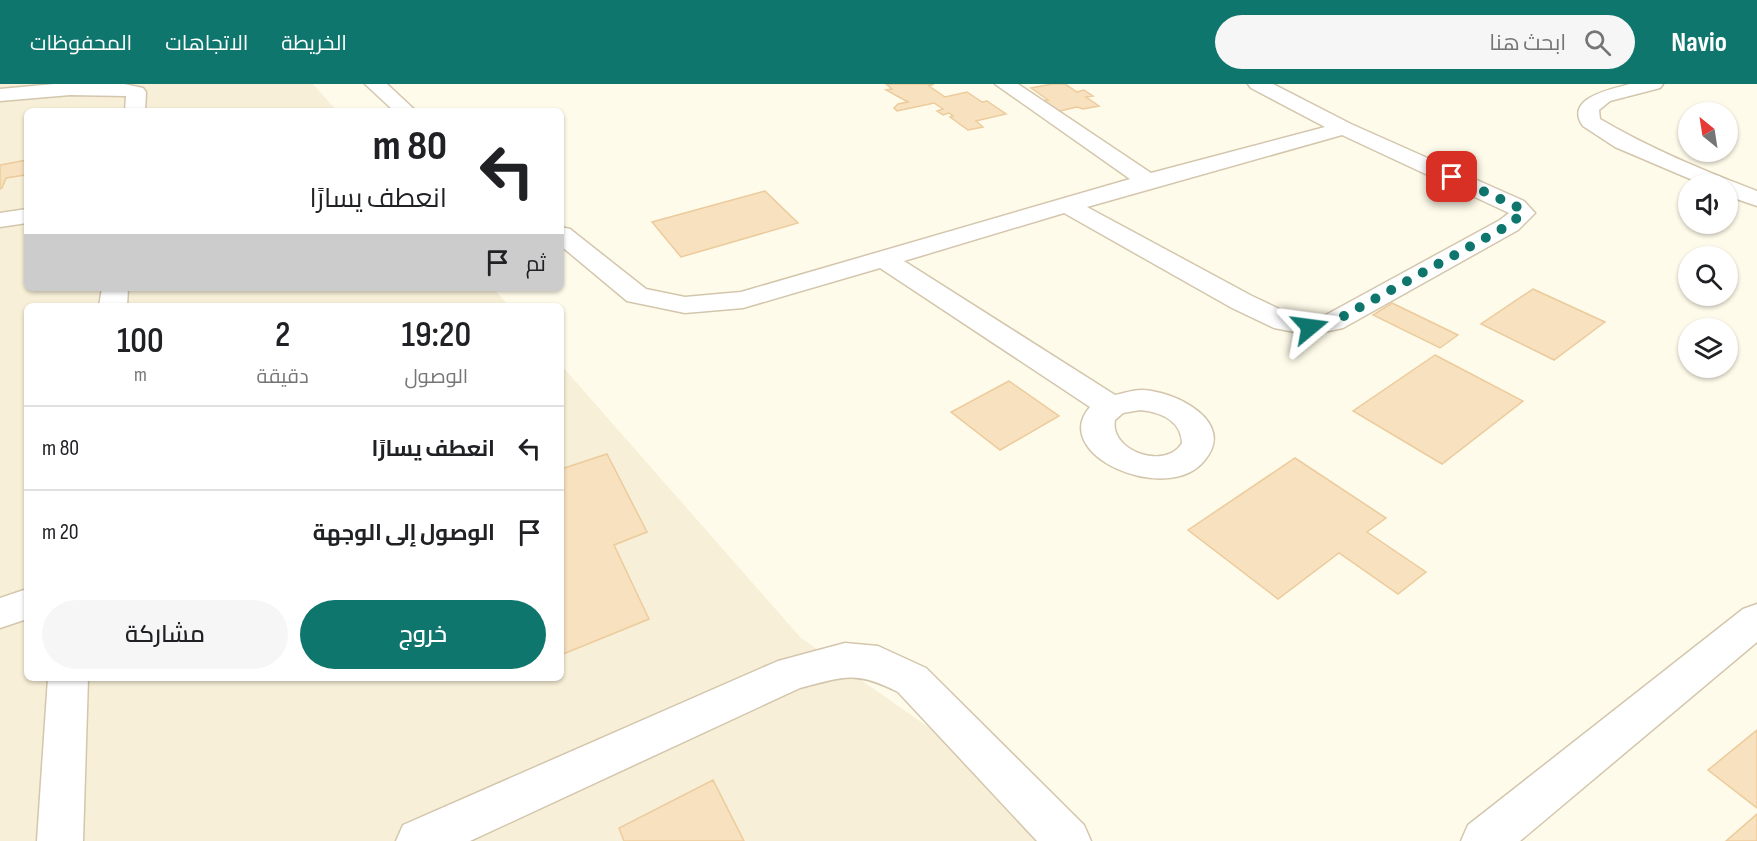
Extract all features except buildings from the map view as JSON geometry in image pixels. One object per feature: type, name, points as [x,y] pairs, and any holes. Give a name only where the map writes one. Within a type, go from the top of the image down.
[{"type":"street","points":[[375,84],[403,108]]},
{"type":"street","points":[[1005,84],[1148,181]]},
{"type":"street","points":[[1068,206],[1242,303],[1284,322],[1310,327],[1333,322],[1509,225],[1523,213],[1516,206],[1344,129],[1258,84]]},
{"type":"street","points":[[1653,84],[1603,97],[1589,108],[1590,122],[1623,142],[1696,174]]},
{"type":"street","points":[[0,95],[99,85],[124,86],[136,92],[135,108]]},
{"type":"street","points":[[564,236],[637,295],[685,305],[743,300],[1148,181],[1344,129]]},
{"type":"street","points":[[1738,192],[1757,200]]},
{"type":"street","points":[[0,220],[24,216]]},
{"type":"street","points":[[885,260],[1110,406]]},
{"type":"street","points":[[0,613],[24,605]]},
{"type":"street","points":[[1487,840],[1757,620]]},
{"type":"street","points":[[418,841],[792,673],[845,660],[878,663],[912,680],[1068,841]]},
{"type":"street","points":[[60,841],[68,681]]},
{"type":"shaded area","points":[[0,84],[313,84],[334,108],[24,108],[24,291],[496,291],[506,303],[24,303],[24,681],[564,681],[564,368],[801,638],[1091,841],[0,841]]},
{"type":"route","points":[[1310,327],[1333,322],[1509,225],[1523,213],[1516,206],[1452,177]]}]
